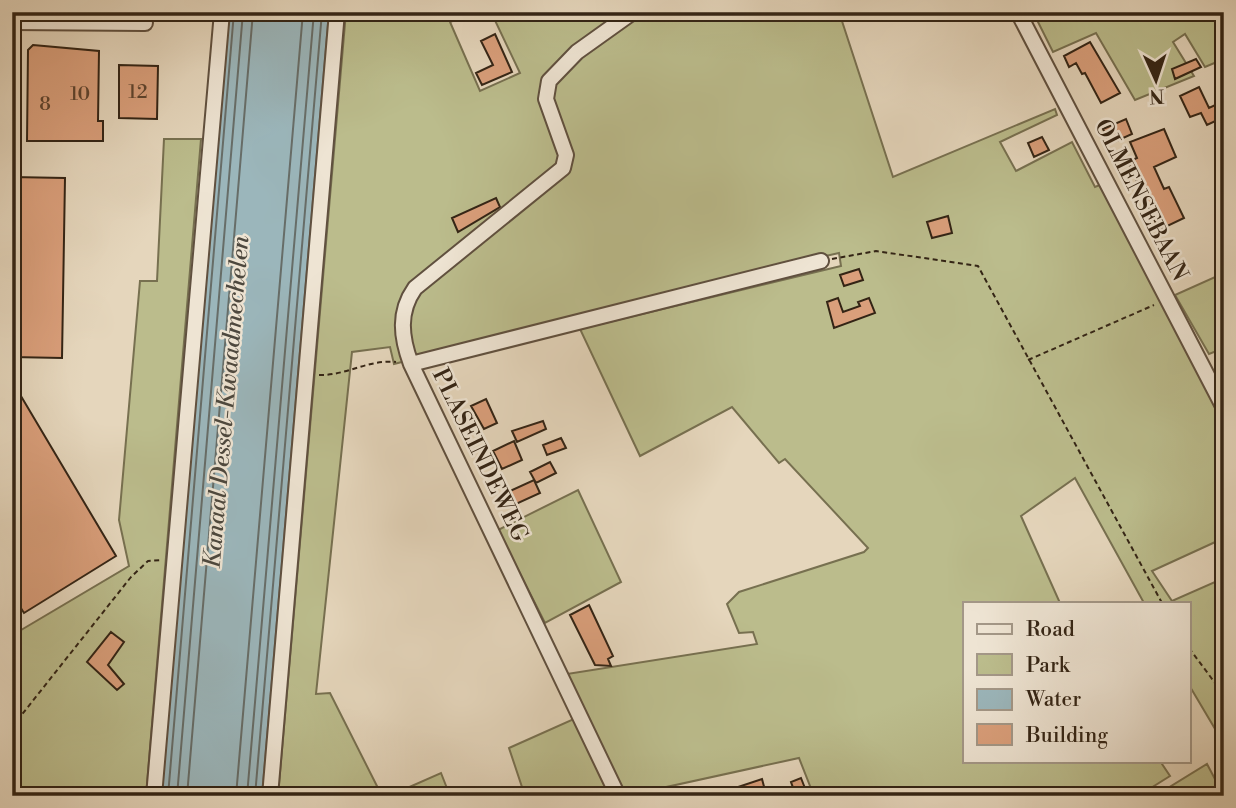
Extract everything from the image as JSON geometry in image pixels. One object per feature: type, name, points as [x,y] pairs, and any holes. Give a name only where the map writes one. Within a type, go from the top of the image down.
[{"type":"street","points":[[154,796],[222,12]]},
{"type":"street","points":[[270,796],[337,12]]},
{"type":"street","points":[[411,364],[402,328],[404,303],[415,288],[562,168],[566,155],[547,99],[550,81],[577,52],[633,12]]},
{"type":"street","name":"OLMENSEBAAN","points":[[1018,12],[1224,408]]},
{"type":"street","points":[[12,22],[145,23]]},
{"type":"street","name":"PLASEINDEWEG","points":[[618,796],[411,364],[821,261]]},
{"type":"path","points":[[821,261],[876,251],[978,266],[1027,361],[1162,602]]},
{"type":"path","points":[[1027,361],[1167,299]]},
{"type":"path","points":[[306,374],[333,376],[353,368],[389,362],[411,364]]},
{"type":"path","points":[[12,727],[131,577],[148,561],[174,559]]},
{"type":"path","points":[[1190,649],[1224,695]]},
{"type":"green space","points":[[346,12],[474,12],[450,22],[480,91],[520,73],[491,12],[839,12],[893,177],[1055,109],[1057,115],[1000,142],[1016,171],[1072,142],[1095,187],[1102,184],[1224,419],[1224,518],[1219,520],[1224,529],[1224,538],[1152,571],[1172,601],[1224,578],[1224,744],[1190,687],[1190,602],[1143,602],[1075,478],[1021,516],[1060,602],[963,602],[963,762],[1161,762],[1170,776],[1138,796],[814,796],[799,758],[625,796],[567,674],[757,644],[753,632],[739,633],[727,604],[739,592],[864,552],[868,548],[785,459],[779,463],[732,407],[640,456],[580,329],[841,266],[839,253],[754,272],[394,364],[390,347],[352,352],[316,694],[330,693],[382,796],[278,796]]},
{"type":"green space","points":[[1033,12],[1224,12],[1224,59],[1205,67],[1185,34],[1173,42],[1194,76],[1135,100],[1096,33],[1053,52]]},
{"type":"green space","points":[[164,139],[201,139],[146,796],[12,796],[12,628],[16,633],[129,566],[119,520],[140,281],[157,281]]},
{"type":"green space","points":[[1224,273],[1224,348],[1209,354],[1175,295]]},
{"type":"green space","points":[[578,490],[621,582],[545,623],[498,530]]},
{"type":"green space","points":[[576,718],[611,796],[525,796],[509,748]]},
{"type":"green space","points":[[1207,764],[1224,796],[1155,796]]},
{"type":"green space","points":[[441,773],[450,796],[389,796]]},
{"type":"water","name":"Kanaal Dessel-Kwaadmechelen","points":[[227,12],[329,12],[262,796],[161,796]]},
{"type":"building","points":[[495,34],[512,72],[482,85],[476,73],[493,65],[481,41]]},
{"type":"building","points":[[1090,42],[1120,93],[1101,103],[1085,73],[1082,74],[1076,63],[1069,67],[1064,56]]},
{"type":"building","points":[[33,45],[99,51],[98,121],[103,121],[103,141],[27,141],[28,50]]},
{"type":"building","points":[[1196,59],[1201,67],[1175,79],[1172,69]]},
{"type":"building","points":[[119,65],[158,66],[157,119],[119,118]]},
{"type":"building","points":[[1199,87],[1209,108],[1224,101],[1224,117],[1207,125],[1201,113],[1190,117],[1180,96]]},
{"type":"building","points":[[1126,119],[1132,134],[1110,144],[1103,129]]},
{"type":"building","points":[[1164,129],[1176,157],[1154,167],[1164,189],[1169,187],[1184,218],[1159,230],[1128,162],[1137,158],[1130,142]]},
{"type":"building","points":[[1042,137],[1049,150],[1034,157],[1028,143]]},
{"type":"building","points":[[12,177],[65,178],[62,358],[12,357]]},
{"type":"building","points":[[496,198],[500,207],[458,232],[452,218]]},
{"type":"building","points":[[948,216],[952,233],[932,238],[927,222]]},
{"type":"building","points":[[859,269],[863,280],[844,286],[840,275]]},
{"type":"building","points":[[838,298],[843,312],[860,306],[858,302],[869,298],[875,313],[834,328],[827,302]]},
{"type":"building","points":[[12,381],[116,556],[24,613],[12,594]]},
{"type":"building","points":[[486,399],[497,423],[484,429],[471,406]]},
{"type":"building","points":[[543,421],[546,429],[517,442],[512,431]]},
{"type":"building","points":[[561,438],[566,448],[547,455],[543,445]]},
{"type":"building","points":[[514,441],[522,460],[502,469],[493,451]]},
{"type":"building","points":[[550,462],[556,473],[536,483],[530,472]]},
{"type":"building","points":[[534,480],[540,493],[516,504],[510,491]]},
{"type":"building","points":[[589,605],[613,656],[608,659],[611,666],[595,665],[570,615]]},
{"type":"building","points":[[111,632],[124,642],[108,665],[124,684],[117,690],[87,662]]},
{"type":"building","points":[[801,778],[808,796],[796,796],[791,782]]},
{"type":"building","points":[[762,779],[766,794],[720,796],[720,793]]}]
